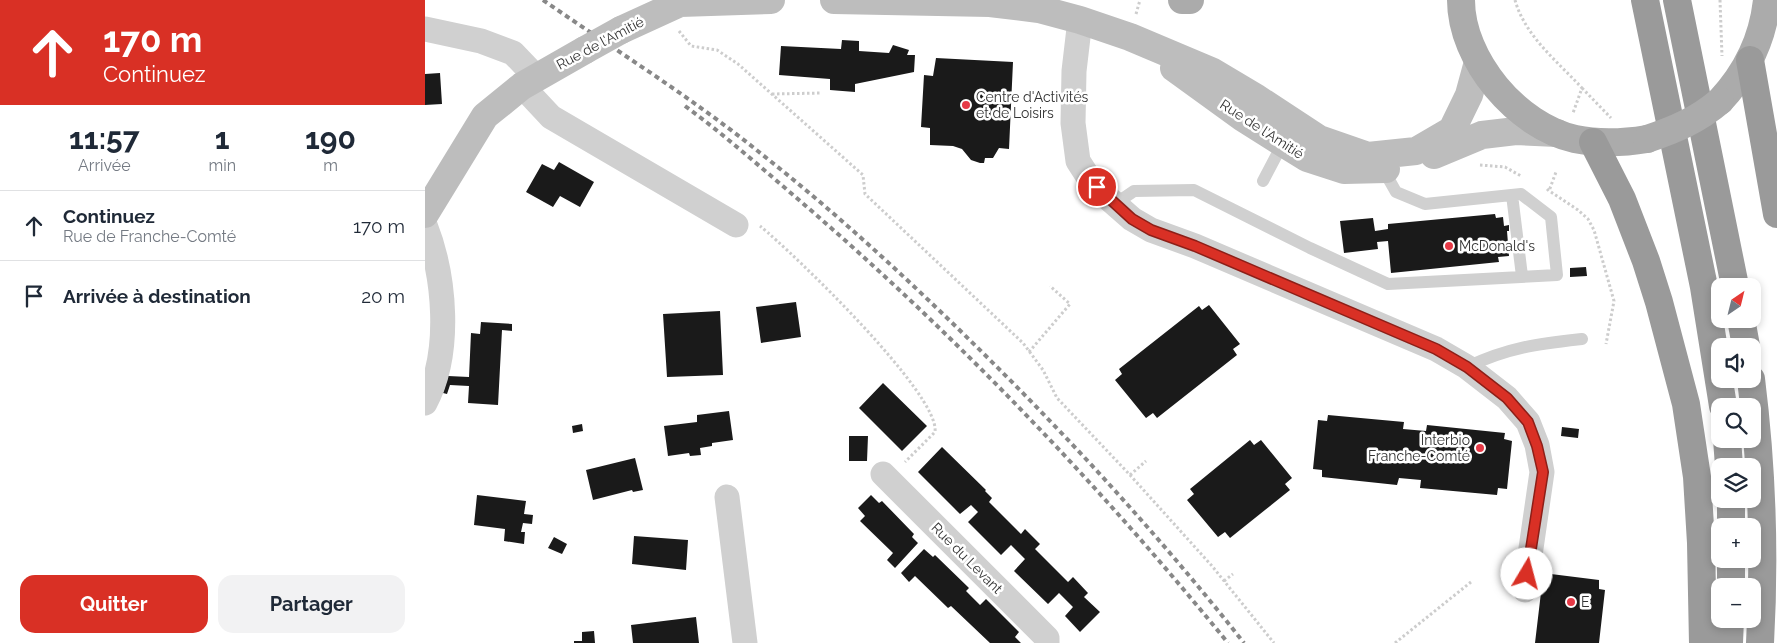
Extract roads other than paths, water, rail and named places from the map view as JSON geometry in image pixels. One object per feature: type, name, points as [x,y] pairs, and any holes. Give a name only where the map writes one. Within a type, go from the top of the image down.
[{"type":"highway","points":[[1645,0],[1704,287],[1722,398]]},
{"type":"highway","points":[[1677,0],[1733,278]]},
{"type":"highway","points":[[1750,60],[1777,214]]},
{"type":"highway","points":[[1593,142],[1622,199],[1646,261],[1686,404],[1693,440],[1698,496],[1703,643]]},
{"type":"highway","points":[[1752,388],[1762,512],[1763,559],[1760,643]]},
{"type":"highway","points":[[1729,643],[1730,628]]},
{"type":"main road","points":[[1182,0],[1190,0]]},
{"type":"main road","points":[[1458,2],[1467,35],[1478,62],[1495,86],[1515,107],[1564,124],[1573,138],[1593,142],[1620,143],[1647,140],[1678,129],[1707,112],[1720,101],[1731,89],[1750,60],[1770,10]]},
{"type":"street","name":"Rue de l'Amitié","points":[[425,214],[485,116],[529,82],[664,6],[771,0]]},
{"type":"street","name":"Rue de l'Amitié","points":[[834,0],[990,3],[1039,9],[1080,20],[1129,37],[1213,72],[1255,97],[1319,140],[1368,156],[1416,150],[1452,130],[1469,95],[1478,62]]},
{"type":"street","points":[[1080,20],[1074,71],[1073,123],[1078,161],[1087,176],[1115,204],[1132,219],[1151,230],[1195,246],[1427,345],[1467,367],[1507,398],[1528,422],[1537,446],[1543,472],[1525,590]]},
{"type":"street","points":[[425,29],[481,41],[513,54],[551,116],[746,224]]},
{"type":"street","name":"Rue de l'Amitié","points":[[1129,37],[1243,118],[1307,158],[1344,170],[1383,169],[1413,165],[1483,135],[1564,124]]},
{"type":"street","points":[[425,224],[435,249],[440,276],[443,333],[439,362],[431,391],[425,403]]},
{"type":"street","name":"Rue du Levant","points":[[886,476],[1047,638],[1047,643]]},
{"type":"street","points":[[727,497],[745,643]]},
{"type":"lane","points":[[1263,181],[1283,143]]},
{"type":"lane","points":[[1115,204],[1134,191],[1194,190],[1388,284],[1557,275],[1551,218],[1521,194],[1425,204],[1396,192],[1383,169]]},
{"type":"lane","points":[[1511,195],[1522,276]]},
{"type":"lane","points":[[1467,367],[1491,355],[1522,346],[1582,339]]},
{"type":"railway","points":[[543,0],[680,93],[733,132],[791,177],[883,258],[972,342],[1065,436],[1157,538],[1244,643]]},
{"type":"railway","points":[[685,106],[739,149],[851,246],[965,353],[1127,524],[1228,643]]},
{"type":"place","name":"Centre d'Activités et de Loisirs","points":[[966,105]]},
{"type":"place","name":"McDonald's","points":[[1449,246]]},
{"type":"place","name":"Interbio Franche-Comté","points":[[1480,448]]},
{"type":"place","name":"E","points":[[1571,602]]}]
